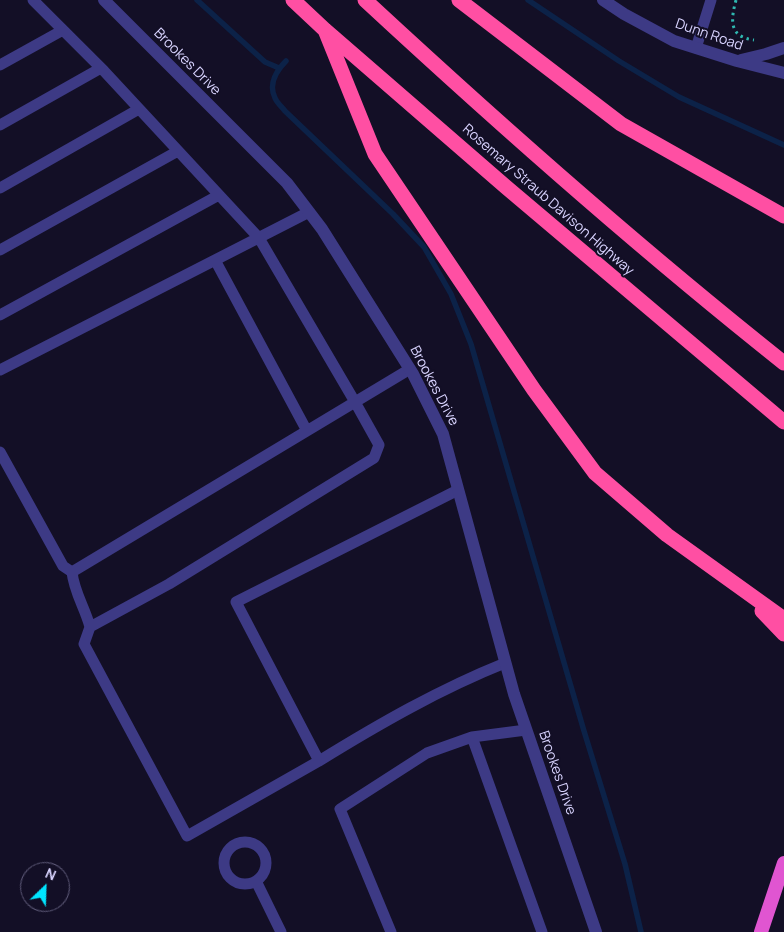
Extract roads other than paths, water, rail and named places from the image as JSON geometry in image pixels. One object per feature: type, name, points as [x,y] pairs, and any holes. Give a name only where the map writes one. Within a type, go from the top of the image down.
[{"type":"highway","name":"Rosemary Straub Davison Highway","points":[[293,0],[325,30],[784,422]]},
{"type":"highway","name":"Rosemary Straub Davison Highway","points":[[365,0],[445,74],[593,205],[784,363]]},
{"type":"highway","points":[[459,0],[621,124],[784,216]]},
{"type":"highway","points":[[325,30],[375,154],[534,390],[595,473],[667,535],[784,619]]},
{"type":"highway","points":[[737,585],[784,634]]},
{"type":"highway","points":[[761,932],[784,863]]},
{"type":"street","name":"Brookes Drive","points":[[104,0],[287,184],[322,229],[410,369],[443,434],[505,663],[595,932]]},
{"type":"street","name":"Dunn Road","points":[[603,0],[624,14],[674,41],[737,61],[784,73]]},
{"type":"street","points":[[737,61],[784,48]]},
{"type":"lane","points":[[32,0],[101,68],[259,238],[379,445],[374,458],[169,584],[90,627]]},
{"type":"lane","points":[[696,48],[712,0]]},
{"type":"lane","points":[[0,65],[62,30]]},
{"type":"lane","points":[[0,125],[101,68]]},
{"type":"lane","points":[[0,188],[139,109]]},
{"type":"lane","points":[[0,250],[178,151]]},
{"type":"lane","points":[[0,315],[219,195]]},
{"type":"lane","points":[[0,370],[309,212]]},
{"type":"lane","points":[[215,260],[306,431]]},
{"type":"lane","points":[[72,572],[410,369]]},
{"type":"lane","points":[[0,452],[62,566],[72,572]]},
{"type":"lane","points":[[319,760],[236,602],[458,490]]},
{"type":"lane","points":[[72,572],[73,584],[87,615],[90,627],[84,644],[187,836],[419,702],[466,679],[505,663]]},
{"type":"lane","points":[[391,932],[340,809],[427,754],[472,736],[526,730]]},
{"type":"lane","points":[[472,736],[542,932]]},
{"type":"lane","points":[[256,881],[281,932]]},
{"type":"waterway","points":[[197,0],[265,62],[279,68]]},
{"type":"waterway","points":[[528,0],[619,61],[679,97],[784,145]]},
{"type":"waterway","points":[[286,61],[274,78],[272,88],[277,102],[393,214],[424,247],[451,294],[471,344],[584,731],[625,864],[641,932]]}]
